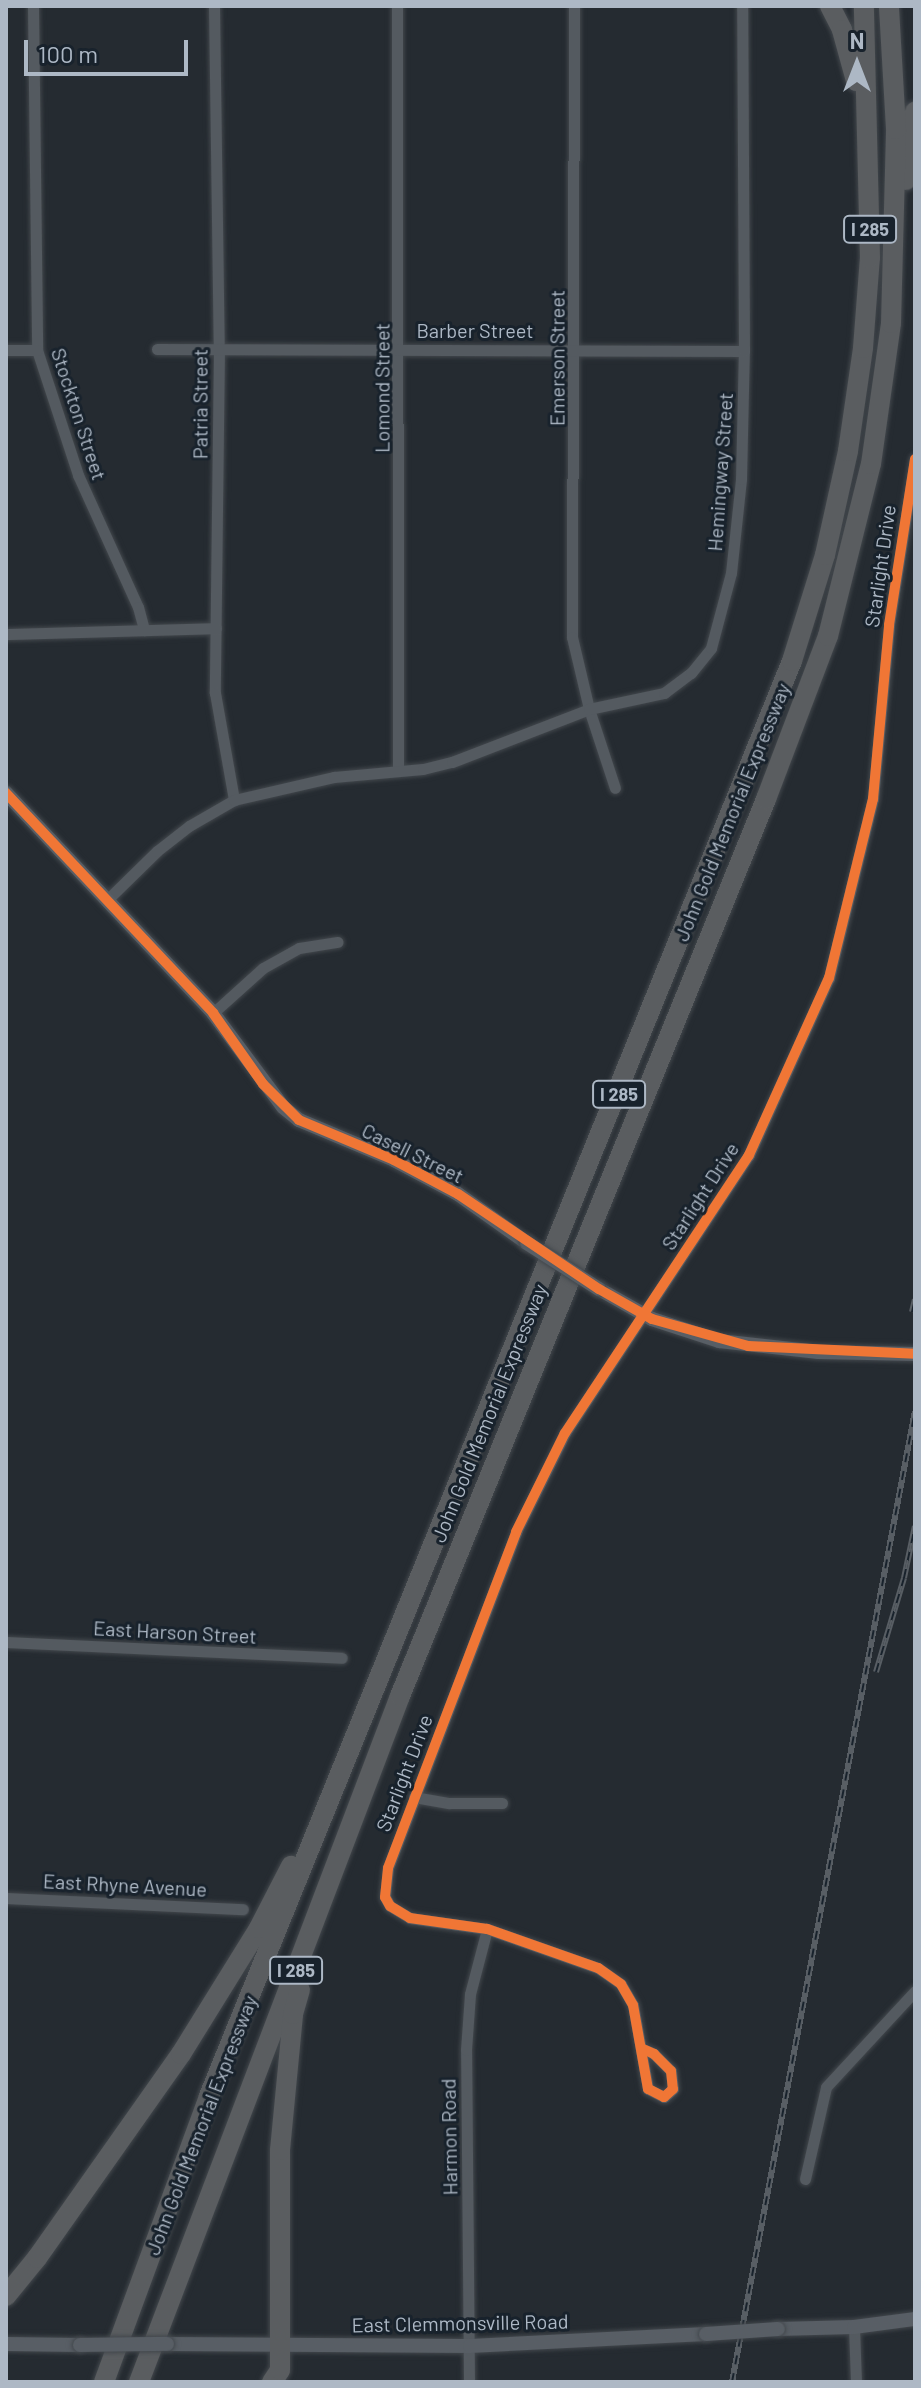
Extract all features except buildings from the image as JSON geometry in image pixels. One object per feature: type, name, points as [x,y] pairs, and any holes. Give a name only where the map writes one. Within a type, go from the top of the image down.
[{"type":"highway","points":[[830,6],[855,67],[869,188]]},
{"type":"highway","name":"John Gold Memorial Expressway","points":[[104,2382],[209,2096],[792,661],[825,555],[848,451],[863,348],[869,273],[864,6]]},
{"type":"highway","name":"John Gold Memorial Expressway","points":[[139,2382],[400,1696],[766,799],[828,636],[871,464],[891,323],[896,129],[889,6]]},
{"type":"highway","points":[[891,323],[915,112]]},
{"type":"highway","points":[[272,2382],[280,2370],[280,2150],[293,2014],[339,1861],[400,1696]]},
{"type":"highway","points":[[6,2296],[37,2258],[172,2066],[252,1940],[361,1727]]},
{"type":"street","name":"Stockton Street","points":[[33,6],[37,350],[78,475],[138,607],[144,630]]},
{"type":"street","name":"Patria Street","points":[[214,6],[219,348],[215,693],[234,800]]},
{"type":"street","name":"Lomond Street","points":[[397,6],[400,347],[398,770]]},
{"type":"street","name":"Emerson Street","points":[[574,6],[572,637],[589,709],[615,788]]},
{"type":"street","name":"Hemingway Street","points":[[108,899],[167,843],[234,800],[334,777],[438,767],[589,709],[664,693],[691,673],[711,648],[731,573],[741,479],[744,351],[742,6]]},
{"type":"street","name":"Barber Street","points":[[157,349],[400,347],[744,351]]},
{"type":"street","points":[[6,350],[37,350]]},
{"type":"street","name":"Starlight Drive","points":[[487,1929],[410,1918],[390,1906],[385,1897],[388,1868],[516,1532],[568,1427],[749,1155],[829,978],[873,799],[889,625],[915,459]]},
{"type":"street","points":[[6,634],[216,628]]},
{"type":"street","name":"Casell Street","points":[[6,793],[213,1013],[263,1084],[299,1120],[394,1160],[458,1194],[527,1243],[652,1319],[700,1335],[748,1346],[915,1354]]},
{"type":"street","points":[[213,1013],[263,968],[299,948],[338,942]]},
{"type":"street","name":"East Harson Street","points":[[6,1642],[342,1658]]},
{"type":"street","points":[[414,1797],[449,1803],[502,1803]]},
{"type":"street","name":"East Rhyne Avenue","points":[[6,1898],[243,1909]]},
{"type":"street","points":[[487,1929],[598,1968],[621,1984],[633,2005],[643,2049]]},
{"type":"street","name":"Harmon Road","points":[[469,2382],[466,2050],[470,1994],[487,1929]]},
{"type":"street","points":[[805,2179],[826,2087],[915,1991]]},
{"type":"street","name":"East Clemmonsville Road","points":[[6,2344],[470,2346],[854,2327],[915,2319]]},
{"type":"street","points":[[854,2327],[856,2382]]},
{"type":"railway","points":[[912,1312],[915,1299]]},
{"type":"railway","points":[[732,2382],[915,1411]]},
{"type":"railway","points":[[876,1672],[904,1578],[915,1526]]},
{"type":"cycle path","points":[[643,2049],[654,2054],[671,2071],[673,2089],[664,2097],[648,2089],[633,2005],[621,1984],[598,1968],[487,1929],[410,1918],[390,1906],[385,1897],[388,1868],[516,1532],[565,1433],[749,1155],[829,978],[873,799],[889,625],[915,459]]},
{"type":"cycle path","points":[[6,793],[213,1013],[263,1084],[299,1120],[394,1160],[458,1194],[599,1289],[652,1319],[748,1346],[915,1354]]}]
